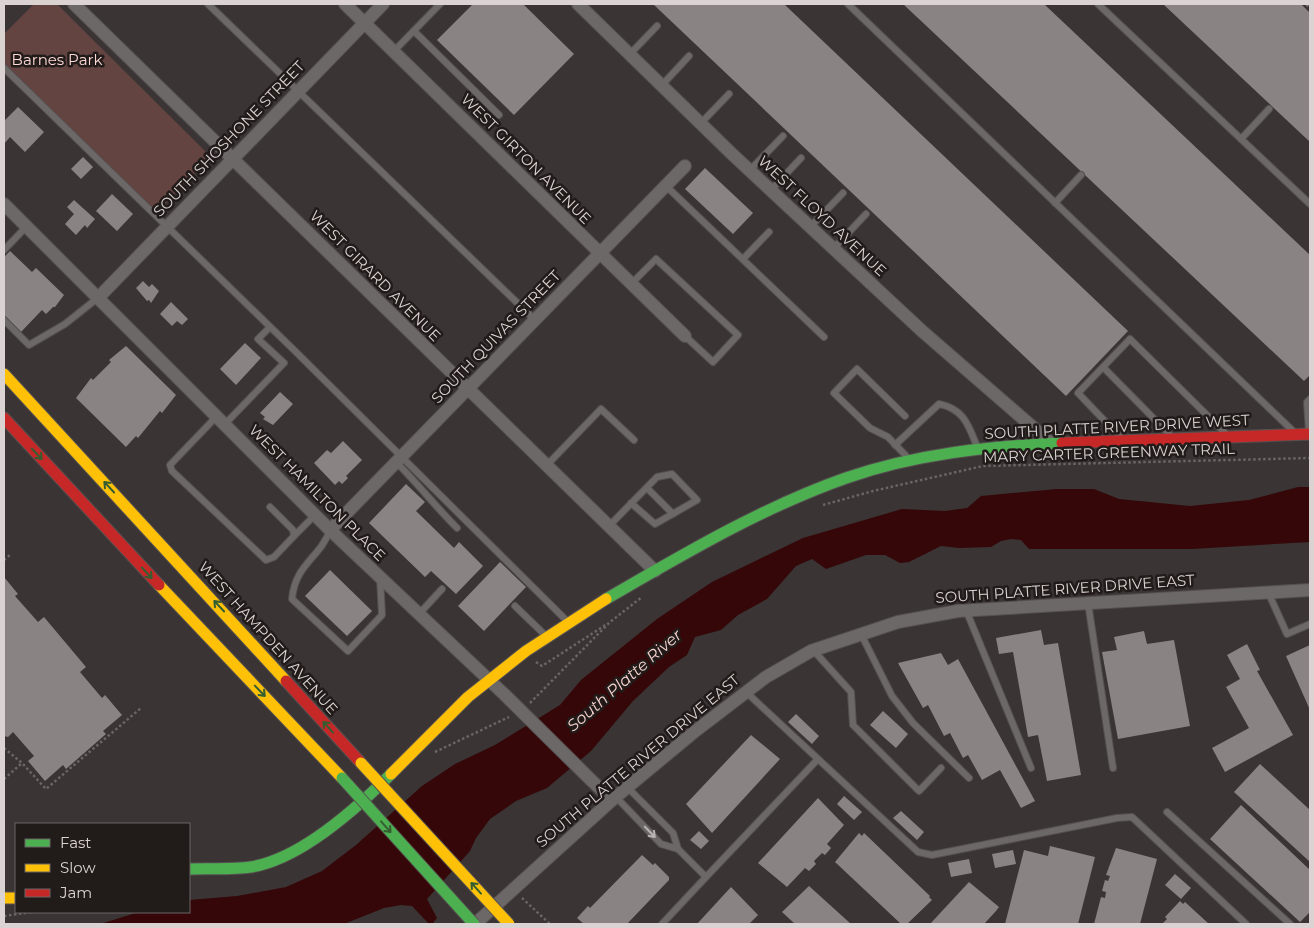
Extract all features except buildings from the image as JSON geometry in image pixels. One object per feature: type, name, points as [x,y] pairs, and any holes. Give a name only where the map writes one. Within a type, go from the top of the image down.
[{"type":"main road","name":"WEST HAMPDEN AVENUE","points":[[4,374],[509,924]]},
{"type":"main road","points":[[4,418],[173,601],[342,778],[475,924]]},
{"type":"main road","name":"SOUTH PLATTE RIVER DRIVE WEST","points":[[190,869],[250,867],[288,855],[320,836],[370,795],[462,702],[547,636],[714,536],[779,505],[847,478],[912,462],[1004,445],[1310,434]]},
{"type":"street","name":"WEST GIRTON AVENUE","points":[[345,4],[685,336]]},
{"type":"street","name":"SOUTH SHOSHONE STREET","points":[[99,297],[383,4]]},
{"type":"street","name":"WEST FLOYD AVENUE","points":[[578,4],[771,190],[922,331],[1052,442]]},
{"type":"street","name":"WEST GIRARD AVENUE","points":[[76,5],[467,390],[655,571]]},
{"type":"street","name":"SOUTH QUIVAS STREET","points":[[330,530],[685,166]]},
{"type":"street","name":"WEST HAMILTON PLACE","points":[[4,204],[330,530],[505,695],[591,780],[614,799]]},
{"type":"street","name":"SOUTH PLATTE RIVER DRIVE EAST","points":[[475,924],[627,787],[766,677],[814,650],[931,614],[966,610],[1310,590]]},
{"type":"lane","points":[[208,4],[535,320]]},
{"type":"lane","points":[[394,51],[440,4]]},
{"type":"lane","points":[[848,4],[1297,434]]},
{"type":"lane","points":[[1098,4],[1310,204]]},
{"type":"lane","points":[[630,54],[657,26]]},
{"type":"lane","points":[[414,31],[499,115]]},
{"type":"lane","points":[[662,85],[689,56]]},
{"type":"lane","points":[[4,68],[166,228],[270,327],[398,460],[568,622]]},
{"type":"lane","points":[[701,123],[730,94]]},
{"type":"lane","points":[[1241,139],[1269,109]]},
{"type":"lane","points":[[750,170],[783,136]]},
{"type":"lane","points":[[771,190],[801,158]]},
{"type":"lane","points":[[1055,203],[1082,175]]},
{"type":"lane","points":[[666,186],[824,337]]},
{"type":"lane","points":[[810,227],[842,193]]},
{"type":"lane","points":[[834,248],[866,214]]},
{"type":"lane","points":[[4,250],[27,226]]},
{"type":"lane","points":[[743,259],[769,232]]},
{"type":"lane","points":[[631,284],[656,259],[738,335],[712,362],[685,336]]},
{"type":"lane","points":[[4,320],[29,345],[65,324],[99,297]]},
{"type":"lane","points":[[270,327],[258,339],[284,363],[170,465],[172,471],[266,560],[274,557],[315,515]]},
{"type":"lane","points":[[1124,441],[1078,394],[1130,339],[1229,437]]},
{"type":"lane","points":[[1103,367],[1174,439]]},
{"type":"lane","points":[[905,416],[857,369],[834,393],[870,428],[888,437],[912,462]]},
{"type":"lane","points":[[1310,399],[1307,402],[1310,434]]},
{"type":"lane","points":[[896,445],[939,404],[952,406],[966,420],[978,449]]},
{"type":"lane","points":[[546,466],[601,410],[634,440]]},
{"type":"lane","points":[[398,460],[434,506],[458,528]]},
{"type":"lane","points":[[609,526],[631,503],[647,488],[657,477],[672,474],[697,500],[655,524],[631,503]]},
{"type":"lane","points":[[647,488],[673,514]]},
{"type":"lane","points":[[270,507],[293,530],[294,536]]},
{"type":"lane","points":[[330,530],[326,541],[300,570],[293,588],[292,598],[348,651],[382,615],[380,577]]},
{"type":"lane","points":[[419,614],[442,589]]},
{"type":"lane","points":[[1268,592],[1287,634],[1310,624]]},
{"type":"lane","points":[[1088,603],[1113,768]]},
{"type":"lane","points":[[515,606],[547,636]]},
{"type":"lane","points":[[966,610],[1031,768]]},
{"type":"lane","points":[[861,634],[892,696],[913,723],[969,778]]},
{"type":"lane","points":[[814,650],[851,692],[853,725],[919,790],[941,768]]},
{"type":"lane","points":[[746,692],[918,852],[932,855],[1117,818],[1132,817],[1246,924]]},
{"type":"lane","points":[[662,924],[818,759]]},
{"type":"lane","points":[[627,787],[673,833],[678,848],[706,877]]},
{"type":"lane","points":[[614,799],[661,844],[678,848]]},
{"type":"lane","points":[[1167,812],[1290,924]]},
{"type":"path","name":"MARY CARTER GREENWAY TRAIL","points":[[819,506],[873,491],[983,466],[1310,458]]},
{"type":"path","points":[[4,560],[11,554]]},
{"type":"path","points":[[532,657],[542,666],[610,622],[650,592]]},
{"type":"path","points":[[527,706],[610,622]]},
{"type":"path","points":[[4,748],[22,763],[46,789],[141,708]]},
{"type":"path","points":[[433,753],[512,715]]},
{"type":"path","points":[[4,779],[22,763]]},
{"type":"path","points":[[520,896],[550,924]]},
{"type":"green space","name":"Barnes Park","points":[[34,4],[57,4],[211,157],[155,214],[4,64],[4,34]]},
{"type":"water","name":"South Platte River","points":[[1298,487],[1310,487],[1310,542],[1192,549],[1029,549],[1021,540],[1011,539],[1001,541],[991,547],[959,548],[941,546],[909,562],[900,563],[885,555],[866,555],[826,569],[812,559],[796,566],[767,599],[738,615],[721,630],[695,637],[687,655],[669,667],[633,701],[591,751],[547,788],[516,801],[490,819],[476,838],[470,851],[427,899],[437,918],[432,924],[429,924],[412,906],[401,905],[384,908],[344,924],[100,924],[136,913],[190,913],[190,900],[237,896],[286,887],[322,871],[356,845],[422,786],[455,764],[495,745],[560,705],[581,680],[657,619],[712,582],[803,538],[902,509],[945,511],[967,508],[981,496],[1057,489],[1094,489],[1119,499],[1190,506],[1249,500]]},
{"type":"railway","points":[[1307,4],[1310,7]]},
{"type":"traffic: fast","points":[[606,599],[723,533],[784,503],[846,478],[926,457],[1008,446],[1062,443]]},
{"type":"traffic: fast","points":[[190,869],[251,867],[289,854],[327,831],[345,817],[391,774]]},
{"type":"traffic: fast","points":[[342,778],[474,924]]},
{"type":"traffic: slow","points":[[4,374],[286,681]]},
{"type":"traffic: slow","points":[[159,585],[342,778]]},
{"type":"traffic: slow","points":[[391,774],[468,697],[526,651],[606,599]]},
{"type":"traffic: slow","points":[[361,763],[509,924]]},
{"type":"traffic: slow","points":[[4,898],[15,898]]},
{"type":"traffic: jam","points":[[4,418],[159,585]]},
{"type":"traffic: jam","points":[[1062,443],[1310,434]]},
{"type":"traffic: jam","points":[[286,681],[361,763]]}]
